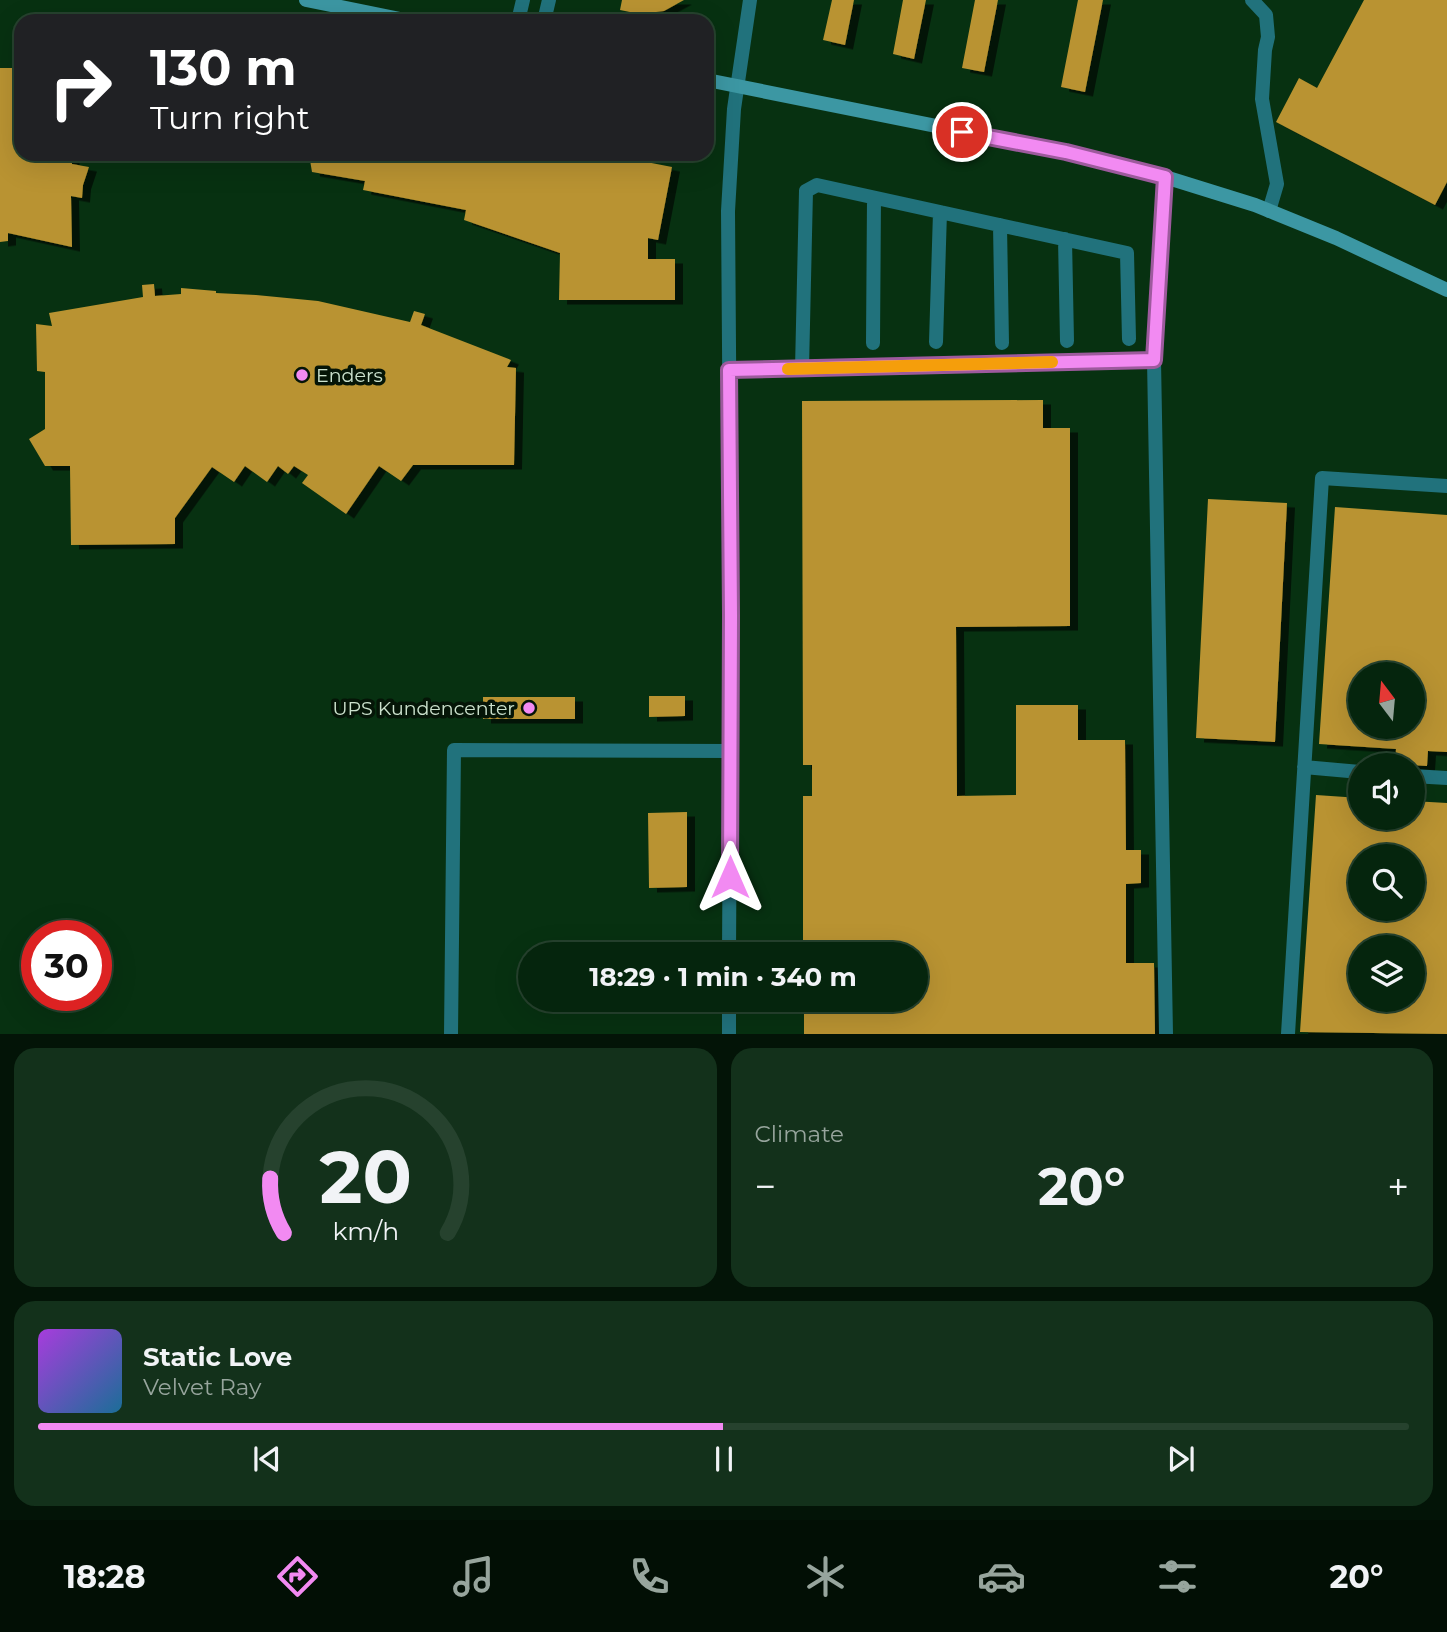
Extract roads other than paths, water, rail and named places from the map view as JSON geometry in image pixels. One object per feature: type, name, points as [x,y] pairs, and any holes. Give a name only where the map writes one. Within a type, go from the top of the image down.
[{"type":"main road","points":[[306,0],[375,14]]},
{"type":"main road","points":[[714,81],[1066,152],[1165,177],[1269,211],[1336,237],[1447,290]]},
{"type":"street","points":[[729,942],[731,615],[728,211],[736,86],[750,0]]},
{"type":"street","points":[[1252,0],[1266,15],[1268,37],[1262,99],[1277,184],[1269,211]]},
{"type":"street","points":[[1165,177],[1154,360],[1166,1034]]},
{"type":"street","points":[[802,369],[806,191],[817,185],[1127,253],[1129,339]]},
{"type":"street","points":[[873,343],[874,198]]},
{"type":"street","points":[[936,342],[940,212]]},
{"type":"street","points":[[1000,225],[1002,343]]},
{"type":"street","points":[[1065,239],[1067,341]]},
{"type":"street","points":[[729,370],[1154,360]]},
{"type":"street","points":[[1288,1034],[1322,478],[1447,486]]},
{"type":"street","points":[[451,1034],[454,750],[730,751]]},
{"type":"street","points":[[1304,767],[1348,771]]},
{"type":"street","points":[[1425,777],[1447,778]]},
{"type":"street","points":[[729,1012],[729,1034]]},
{"type":"place","name":"Enders","points":[[302,375]]},
{"type":"place","name":"UPS Kundencenter","points":[[529,708]]}]
